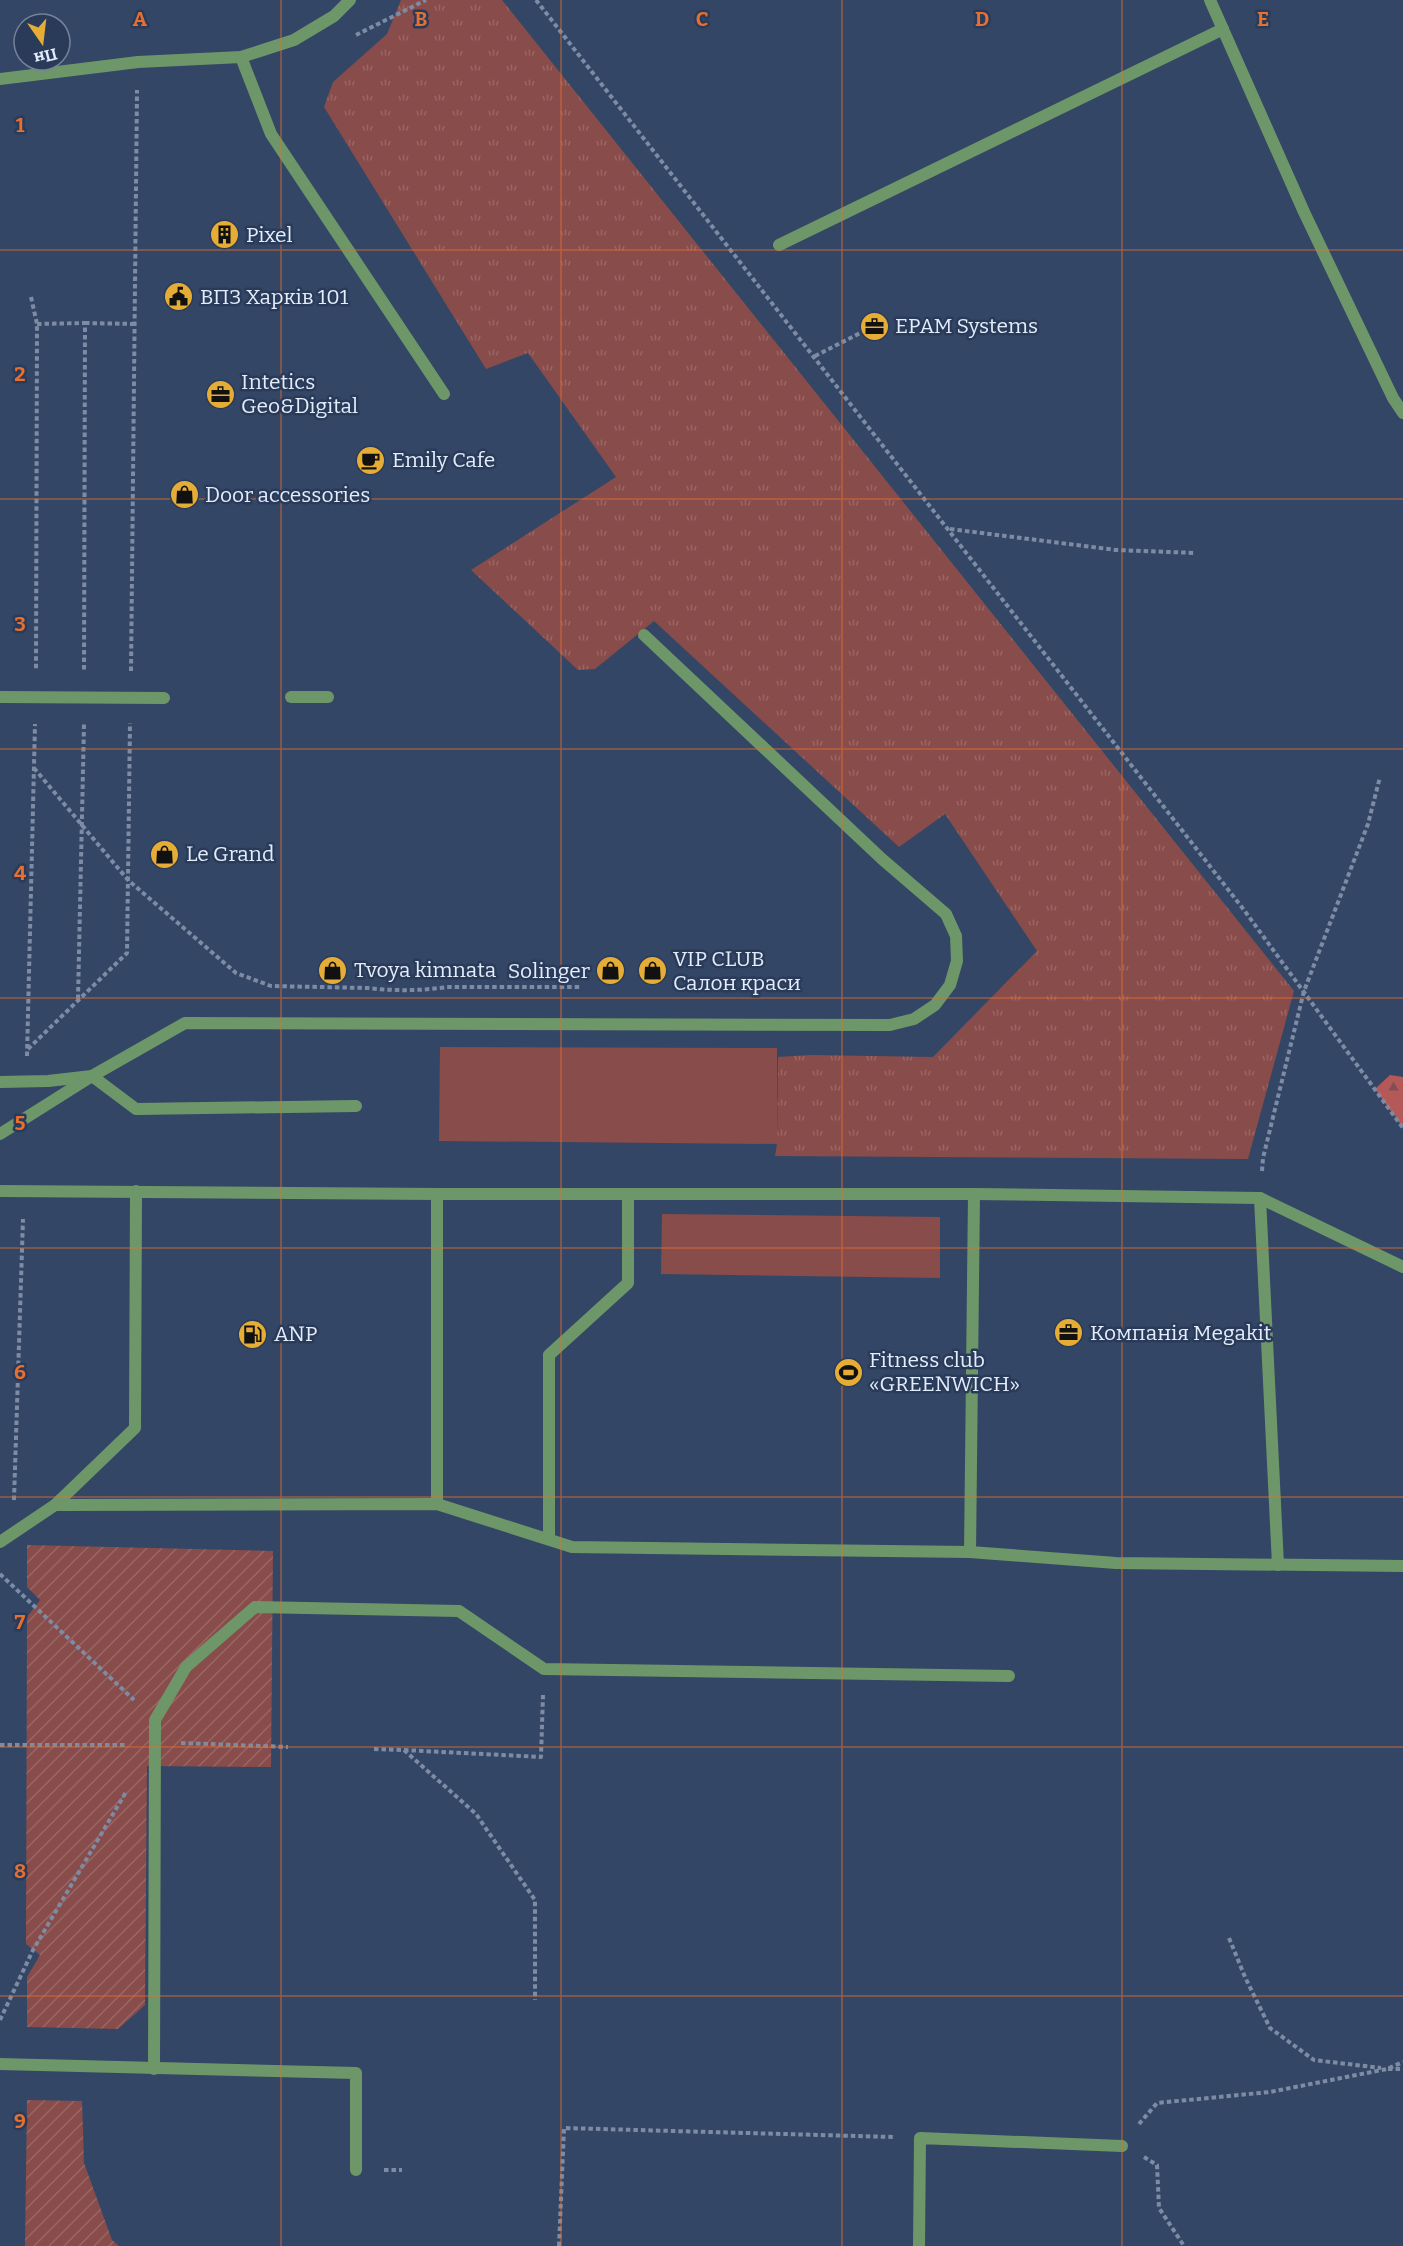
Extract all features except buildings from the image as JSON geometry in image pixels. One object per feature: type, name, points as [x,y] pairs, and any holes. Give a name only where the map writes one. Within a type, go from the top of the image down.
[{"type":"street","points":[[0,79],[138,62],[241,57],[294,40],[334,16],[350,0]]},
{"type":"street","points":[[1210,0],[1304,212],[1393,398],[1403,413]]},
{"type":"street","points":[[779,245],[1223,29]]},
{"type":"street","points":[[241,57],[271,134],[444,394]]},
{"type":"street","points":[[0,1134],[92,1076],[185,1023],[890,1024],[914,1018],[935,1005],[950,985],[957,961],[956,936],[946,914],[882,859],[644,635]]},
{"type":"street","points":[[0,697],[164,698]]},
{"type":"street","points":[[291,697],[328,697]]},
{"type":"street","points":[[0,1082],[92,1076],[136,1109],[356,1106]]},
{"type":"street","points":[[0,1191],[974,1194],[1260,1198],[1403,1267]]},
{"type":"street","points":[[0,1542],[55,1505],[135,1428],[136,1191]]},
{"type":"street","points":[[437,1194],[437,1504]]},
{"type":"street","points":[[549,1539],[549,1355],[628,1283],[628,1194]]},
{"type":"street","points":[[970,1552],[974,1194]]},
{"type":"street","points":[[1260,1198],[1278,1565]]},
{"type":"street","points":[[55,1505],[437,1504],[572,1546],[970,1552],[1116,1563],[1403,1566]]},
{"type":"street","points":[[154,2069],[155,1720],[186,1667],[255,1607],[459,1611],[544,1670],[1008,1676]]},
{"type":"street","points":[[0,2064],[356,2073],[356,2170]]},
{"type":"street","points":[[919,2246],[920,2138],[1122,2146]]},
{"type":"path","points":[[536,0],[950,529],[1244,910],[1403,1128]]},
{"type":"path","points":[[28,1049],[127,953],[138,62]]},
{"type":"path","points":[[27,1082],[35,697],[37,324],[31,297]]},
{"type":"path","points":[[78,1000],[84,698],[86,323]]},
{"type":"path","points":[[37,324],[135,324]]},
{"type":"path","points":[[814,356],[874,326]]},
{"type":"path","points":[[950,529],[1116,550],[1196,553]]},
{"type":"path","points":[[33,768],[128,880],[236,973],[271,986],[382,990],[447,987],[580,987]]},
{"type":"path","points":[[1260,1198],[1263,1158],[1304,991],[1368,824],[1380,777]]},
{"type":"path","points":[[13,1533],[24,1191]]},
{"type":"path","points":[[0,1574],[35,1606]]},
{"type":"path","points":[[374,1749],[542,1757],[544,1670]]},
{"type":"path","points":[[0,1745],[179,1743]]},
{"type":"path","points":[[404,1750],[476,1814],[535,1900],[535,2000]]},
{"type":"path","points":[[0,2020],[33,1950],[130,1786]]},
{"type":"path","points":[[1229,1938],[1270,2028],[1314,2060],[1403,2070]]},
{"type":"path","points":[[1184,2246],[1159,2208],[1157,2164],[1122,2146],[1157,2103],[1270,2092],[1387,2069],[1403,2062]]},
{"type":"path","points":[[560,2246],[564,2128],[920,2138]]},
{"type":"green space","points":[[401,0],[502,0],[1294,991],[1248,1159],[775,1156],[778,1057],[811,1055],[933,1057],[1037,951],[945,814],[899,847],[654,621],[595,669],[578,670],[471,570],[616,477],[528,353],[486,369],[324,107],[333,82],[387,34]]},
{"type":"green space","points":[[440,1047],[777,1048],[777,1144],[439,1141]]},
{"type":"green space","points":[[1390,1075],[1403,1077],[1403,1128],[1375,1089]]},
{"type":"green space","points":[[662,1214],[940,1217],[940,1278],[661,1274]]},
{"type":"green space","points":[[27,1545],[273,1551],[271,1767],[147,1766],[145,2005],[118,2029],[27,2027],[27,1977],[40,1955],[26,1944],[27,1617],[40,1600],[27,1587]]},
{"type":"green space","points":[[27,2100],[82,2101],[84,2163],[112,2240],[119,2246],[25,2246]]},
{"type":"place","name":"Pixel","points":[[225,235]]},
{"type":"place","name":"ВПЗ Харків 101","points":[[179,297]]},
{"type":"place","name":"EPAM Systems","points":[[874,326]]},
{"type":"place","name":"Intetics Geo&Digital","points":[[220,394]]},
{"type":"place","name":"Emily Cafe","points":[[371,460]]},
{"type":"place","name":"Door accessories","points":[[184,495]]},
{"type":"place","name":"Le Grand","points":[[165,854]]},
{"type":"place","name":"Tvoya kimnata","points":[[333,970]]},
{"type":"place","name":"Solinger","points":[[611,971]]},
{"type":"place","name":"VIP CLUB Салон краси","points":[[652,971]]},
{"type":"place","name":"Компанія Megakit","points":[[1069,1333]]},
{"type":"place","name":"ANP","points":[[253,1334]]},
{"type":"place","name":"Fitness club «GREENWICH»","points":[[848,1372]]}]
